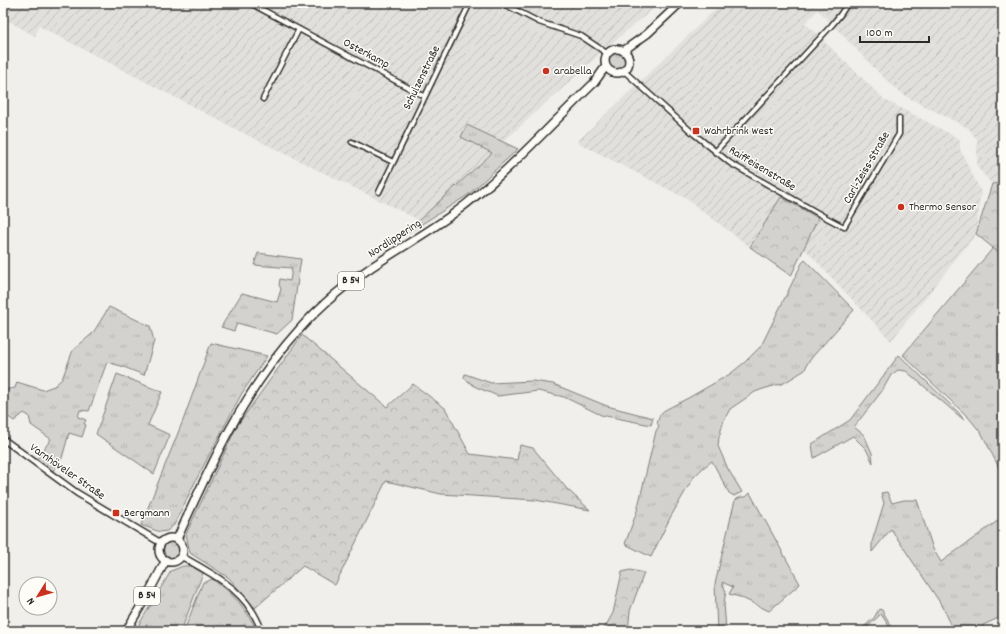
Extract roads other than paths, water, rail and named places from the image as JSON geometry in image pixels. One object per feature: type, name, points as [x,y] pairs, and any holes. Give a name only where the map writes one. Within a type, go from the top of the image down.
[{"type":"main road","points":[[625,54],[680,3]]},
{"type":"main road","points":[[614,50],[625,54],[628,65],[624,71],[617,73],[609,69],[605,59],[608,54],[614,50]]},
{"type":"main road","name":"Nordlippering","points":[[176,539],[231,425],[262,375],[298,330],[317,310],[354,280],[447,218],[481,193],[609,69]]},
{"type":"main road","points":[[168,538],[176,539],[181,542],[183,548],[181,556],[174,561],[166,560],[160,554],[161,543],[168,538]]},
{"type":"main road","name":"B 54","points":[[126,631],[166,560]]},
{"type":"street","name":"Osterkamp","points":[[250,3],[424,96]]},
{"type":"street","name":"Schulzenstraße","points":[[379,192],[470,3]]},
{"type":"street","points":[[502,3],[539,22],[581,36],[608,54]]},
{"type":"street","points":[[715,152],[840,15],[848,3]]},
{"type":"street","points":[[263,99],[299,29]]},
{"type":"street","name":"Raiffeisenstraße","points":[[624,71],[715,152],[730,163],[844,227]]},
{"type":"street","name":"Carl-Zeiss-Straße","points":[[844,227],[899,134],[899,118]]},
{"type":"street","points":[[352,142],[393,162]]},
{"type":"street","name":"Varnhöveler Straße","points":[[3,439],[82,496],[161,543]]},
{"type":"street","points":[[181,556],[223,581],[234,590],[252,611],[262,631]]},
{"type":"place","name":"arabella","points":[[546,71]]},
{"type":"place","name":"Wahrbrink West","points":[[696,131]]},
{"type":"place","name":"Thermo Sensor","points":[[901,207]]},
{"type":"place","name":"Bergmann","points":[[116,513]]}]
